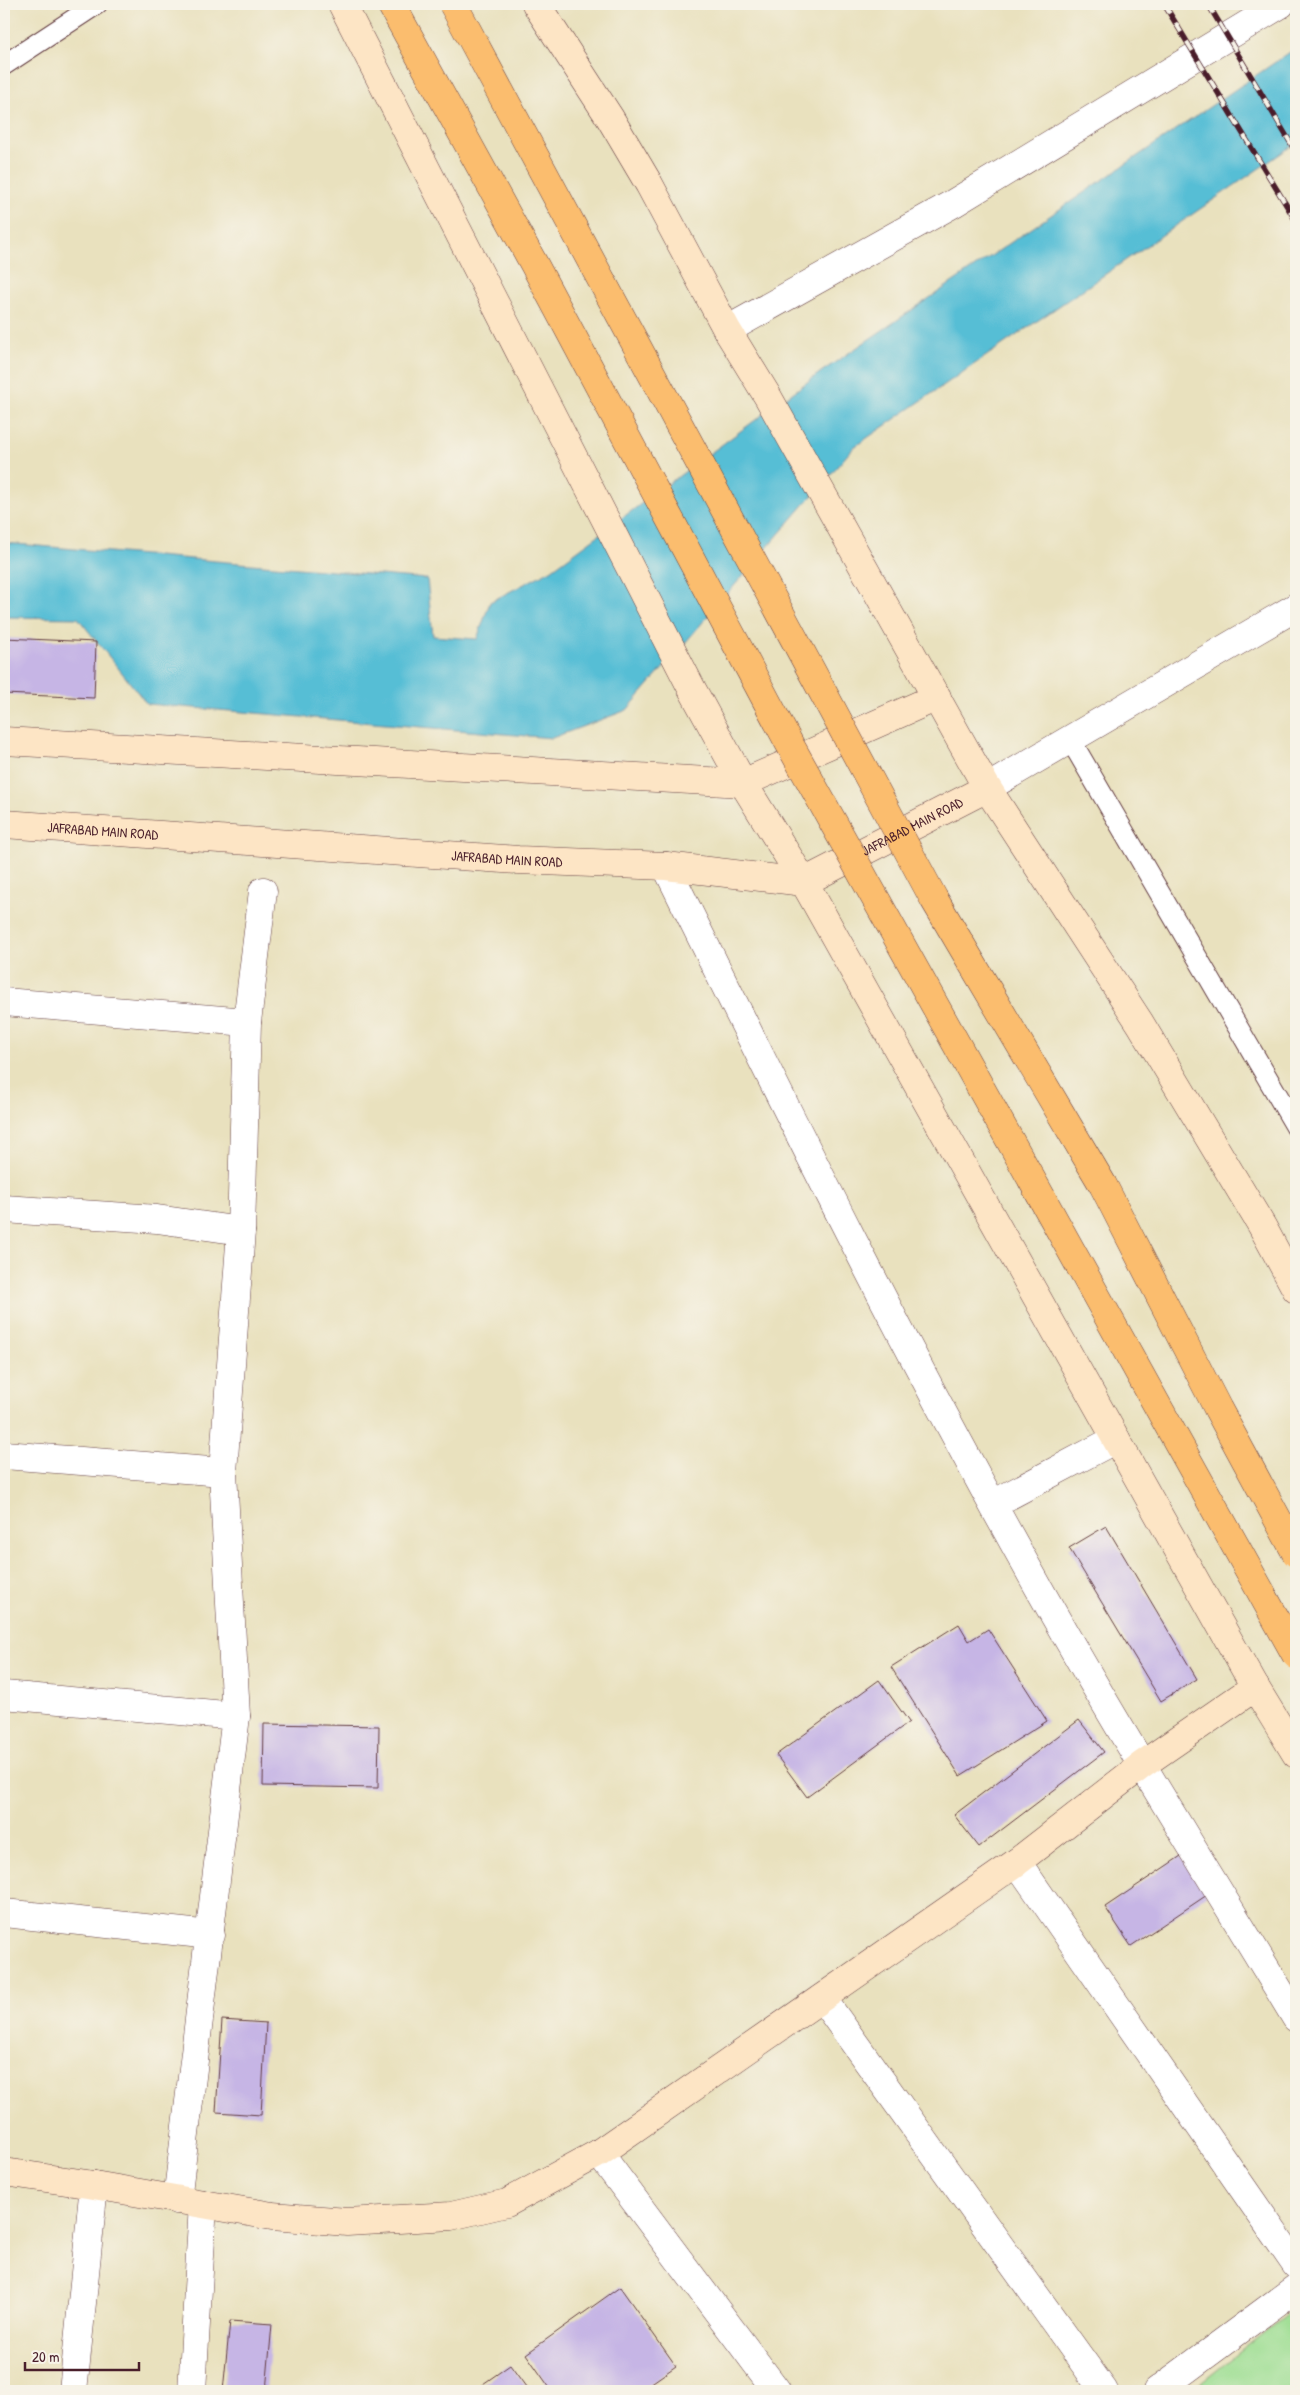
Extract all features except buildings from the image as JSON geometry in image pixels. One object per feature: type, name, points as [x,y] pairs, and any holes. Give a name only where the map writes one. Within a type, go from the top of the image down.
[{"type":"highway","points":[[391,4],[534,264],[789,743],[1296,1655]]},
{"type":"highway","points":[[453,4],[934,898],[1103,1185],[1218,1409],[1296,1553]]},
{"type":"main road","points":[[342,4],[692,689],[743,783],[804,882],[1255,1687],[1296,1754]]},
{"type":"main road","points":[[536,4],[644,176],[727,330],[768,397],[987,788],[1140,1023],[1262,1226],[1296,1289]]},
{"type":"main road","points":[[4,742],[658,780],[743,783],[937,697]]},
{"type":"main road","name":"JAFRABAD MAIN ROAD","points":[[4,824],[518,860],[666,866],[804,882],[987,788]]},
{"type":"main road","points":[[4,2172],[94,2185],[272,2216],[347,2222],[451,2216],[507,2203],[599,2153],[1018,1862],[1142,1765],[1255,1687]]},
{"type":"street","points":[[727,330],[954,202],[1281,4]]},
{"type":"street","points":[[987,788],[1296,606]]},
{"type":"street","points":[[666,866],[819,1177],[1045,1600],[1142,1765],[1296,2018]]},
{"type":"street","points":[[177,2200],[211,1935],[236,1716],[223,1472],[241,1232],[247,1022],[264,891]]},
{"type":"street","points":[[4,1002],[247,1022]]},
{"type":"street","points":[[4,1209],[157,1220],[241,1232]]},
{"type":"street","points":[[993,1504],[1116,1439]]},
{"type":"street","points":[[4,1455],[223,1472]]},
{"type":"street","points":[[4,1695],[236,1716]]},
{"type":"street","points":[[1018,1862],[1296,2265]]},
{"type":"street","points":[[4,1913],[211,1935]]},
{"type":"street","points":[[822,1998],[1104,2391]]},
{"type":"street","points":[[599,2153],[777,2391]]},
{"type":"street","points":[[73,2391],[94,2185]]},
{"type":"street","points":[[192,2391],[203,2204]]},
{"type":"street","points":[[1157,2391],[1296,2288]]},
{"type":"lane","points":[[4,65],[97,4]]},
{"type":"lane","points":[[1070,739],[1296,1127]]},
{"type":"green space","points":[[1296,2307],[1296,2391],[1191,2391]]},
{"type":"water","points":[[1296,48],[1296,143],[854,447],[627,710],[552,738],[147,704],[78,618],[4,617],[4,543],[427,579],[433,636],[477,639],[490,602],[551,570],[821,372]]},
{"type":"railway","points":[[1164,4],[1296,221]]},
{"type":"railway","points":[[1208,4],[1296,152]]}]
